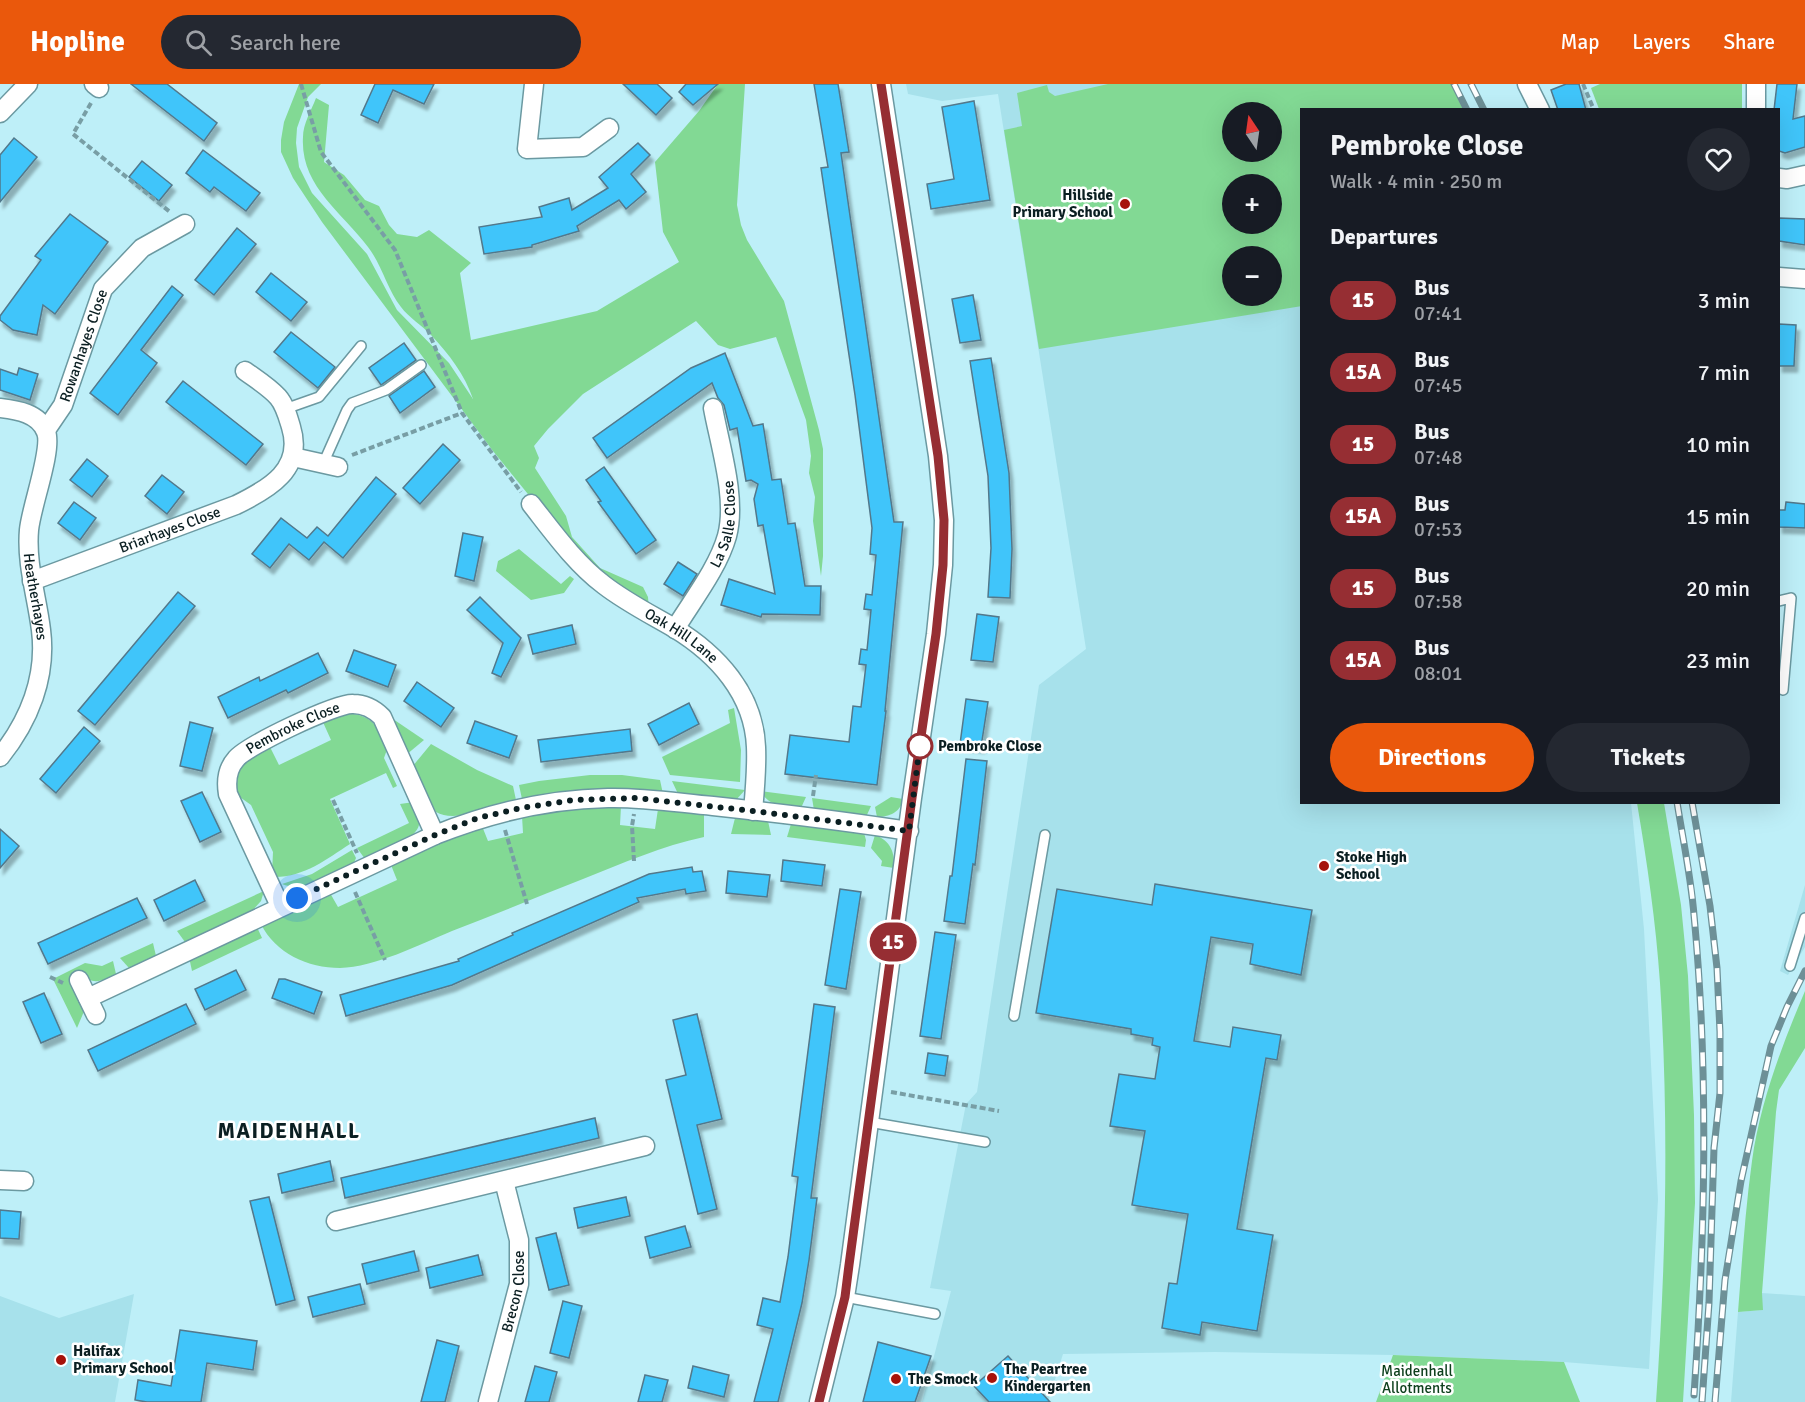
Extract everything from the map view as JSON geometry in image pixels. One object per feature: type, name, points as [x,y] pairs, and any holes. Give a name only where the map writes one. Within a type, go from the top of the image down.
[{"type":"street","points":[[0,113],[28,84]]},
{"type":"street","points":[[534,84],[527,149],[583,147],[609,128]]},
{"type":"street","points":[[819,1402],[845,1297],[940,601],[944,520],[931,402],[881,84]]},
{"type":"street","points":[[1527,84],[1539,108]]},
{"type":"street","points":[[1756,84],[1756,108]]},
{"type":"street","points":[[1780,178],[1805,175]]},
{"type":"street","name":"Rowanhayes Close","points":[[46,430],[63,405],[103,289],[142,248],[184,224]]},
{"type":"street","points":[[1780,277],[1805,279]]},
{"type":"street","points":[[245,371],[276,396],[285,409],[294,436],[293,457],[331,465]]},
{"type":"street","points":[[0,408],[31,416],[46,430]]},
{"type":"street","name":"La Salle Close","points":[[675,629],[721,551],[727,536],[729,496],[713,408]]},
{"type":"street","name":"Heatherhayes","points":[[0,757],[19,732],[26,718],[39,676],[42,632],[32,581],[30,527],[48,446],[46,430]]},
{"type":"street","name":"Briarhayes Close","points":[[32,581],[236,506],[252,498],[282,474],[293,457]]},
{"type":"street","name":"Oak Hill Lane","points":[[531,504],[585,569],[603,585],[675,629],[713,657],[734,682],[748,708],[756,746],[753,811]]},
{"type":"street","name":"Pembroke Close","points":[[280,906],[228,794],[228,773],[236,758],[252,747],[324,712],[345,704],[355,704],[369,708],[382,717],[435,835]]},
{"type":"street","points":[[87,998],[435,835],[478,818],[501,813],[574,800],[636,798],[909,831]]},
{"type":"street","points":[[79,980],[96,1015]]},
{"type":"street","points":[[336,1221],[645,1146]]},
{"type":"street","points":[[0,1180],[24,1181]]},
{"type":"street","name":"Brecon Close","points":[[488,1402],[519,1284],[519,1240],[504,1181]]},
{"type":"lane","points":[[285,409],[319,397],[360,346]]},
{"type":"lane","points":[[331,465],[347,410],[352,403],[386,390],[421,365]]},
{"type":"lane","points":[[1780,601],[1791,598],[1783,690]]},
{"type":"lane","points":[[1014,1016],[1045,835]]},
{"type":"lane","points":[[1790,966],[1805,918]]},
{"type":"lane","points":[[869,1122],[985,1142]]},
{"type":"lane","points":[[845,1297],[935,1314]]},
{"type":"path","points":[[301,84],[321,152],[395,250],[462,413],[531,504]]},
{"type":"path","points":[[1583,84],[1593,108]]},
{"type":"path","points":[[97,86],[73,134],[184,224]]},
{"type":"path","points":[[331,465],[462,413]]},
{"type":"path","points":[[813,796],[816,775]]},
{"type":"path","points":[[634,861],[632,826],[636,798]]},
{"type":"path","points":[[333,800],[343,819],[356,871],[385,960]]},
{"type":"path","points":[[501,813],[527,904]]},
{"type":"path","points":[[873,1090],[928,1097],[999,1111]]},
{"type":"shaded area","name":"Stoke High School","points":[[906,84],[1392,84],[1309,108],[1300,108],[1300,804],[1631,804],[1644,929],[1658,1199],[1649,1369],[1564,1362],[1393,1355],[1215,1352],[1063,1354],[1048,1402],[922,1402],[951,1291],[930,1288],[966,1104],[977,1092],[1039,685],[1086,649],[998,94],[942,101],[908,94]]},
{"type":"shaded area","points":[[1805,885],[1805,947],[1788,975],[1780,971]]},
{"type":"shaded area","points":[[1762,1293],[1805,1296],[1805,1402],[1731,1402],[1738,1312],[1762,1310]]},
{"type":"shaded area","name":"Halifax Primary School","points":[[134,1294],[115,1402],[0,1402],[0,1296],[59,1318]]},
{"type":"green space","points":[[299,84],[321,84],[308,97],[297,128],[299,167],[312,193],[367,254],[397,310],[449,363],[473,399],[466,382],[450,357],[431,335],[401,307],[368,247],[315,184],[304,154],[303,132],[316,98],[329,105],[324,162],[344,175],[365,200],[379,206],[389,225],[397,234],[417,237],[429,230],[471,263],[460,273],[471,340],[597,311],[679,262],[663,232],[655,162],[699,111],[718,84],[745,84],[737,205],[747,240],[784,301],[819,430],[823,449],[821,576],[813,521],[815,497],[809,473],[811,456],[806,420],[776,337],[730,349],[718,345],[696,321],[583,394],[534,446],[539,458],[535,468],[566,516],[572,537],[600,568],[643,587],[648,597],[649,610],[579,557],[493,451],[322,222],[293,178],[281,152],[281,140],[284,122]]},
{"type":"green space","name":"Hillside Primary School","points":[[1108,84],[1451,84],[1463,108],[1300,108],[1300,306],[1039,349],[1004,130],[1022,126],[1017,93],[1047,85],[1049,92],[1055,96]]},
{"type":"green space","points":[[1600,84],[1742,84],[1742,108],[1599,108],[1591,88]]},
{"type":"green space","points":[[519,549],[561,584],[570,576],[574,579],[564,593],[531,600],[496,571],[498,561]]},
{"type":"green space","points":[[734,708],[741,750],[740,782],[670,775],[662,757],[730,723],[728,710]]},
{"type":"green space","points":[[343,713],[360,715],[380,730],[389,744],[384,758],[397,786],[393,788],[386,773],[330,799],[350,844],[305,871],[275,877],[272,873],[273,852],[251,805],[237,795],[237,777],[249,760],[269,745],[279,765],[331,740],[322,720]]},
{"type":"green space","points":[[393,719],[424,740],[406,755],[392,722]]},
{"type":"green space","points":[[431,744],[477,770],[513,786],[516,800],[465,815],[444,815],[436,812],[412,767]]},
{"type":"green space","points":[[590,775],[622,775],[660,780],[663,794],[545,795],[522,799],[519,785]]},
{"type":"green space","points":[[672,781],[745,790],[736,800],[679,796]]},
{"type":"green space","points":[[761,791],[806,797],[801,808],[789,807],[773,803]]},
{"type":"green space","points":[[891,797],[903,799],[900,807],[890,815],[877,817],[875,807]]},
{"type":"green space","points":[[812,798],[871,806],[866,817],[814,810]]},
{"type":"green space","points":[[414,802],[419,819],[416,831],[404,841],[365,859],[357,848],[409,823],[400,804]]},
{"type":"green space","points":[[1637,804],[1664,804],[1681,905],[1688,976],[1694,1115],[1695,1203],[1683,1402],[1656,1402],[1664,1245],[1665,1088],[1660,983],[1648,870]]},
{"type":"green space","points":[[621,806],[620,825],[655,829],[658,809],[704,813],[704,837],[643,855],[397,954],[354,967],[316,965],[294,957],[275,943],[261,924],[330,893],[338,907],[397,880],[391,865],[449,837],[482,826],[488,841],[523,833],[522,816],[557,809]]},
{"type":"green space","points":[[735,818],[768,821],[771,835],[731,834]]},
{"type":"green space","points":[[791,824],[864,833],[865,847],[787,837]]},
{"type":"green space","points":[[875,835],[891,848],[894,868],[881,866],[882,861],[871,848]]},
{"type":"green space","points":[[352,850],[356,858],[353,865],[327,878],[300,887],[282,884],[312,874]]},
{"type":"green space","points":[[264,891],[261,901],[251,912],[185,942],[177,931]]},
{"type":"green space","points":[[256,925],[262,938],[192,971],[189,957]]},
{"type":"green space","points":[[153,943],[156,956],[129,968],[120,958]]},
{"type":"green space","points":[[113,961],[116,974],[106,979],[93,981],[82,971],[70,977],[85,1009],[77,1028],[53,979],[85,963],[102,966]]},
{"type":"green space","points":[[1805,991],[1805,1048],[1779,1090],[1776,1112],[1762,1293],[1763,1310],[1738,1312],[1747,1199],[1760,1118],[1773,1074]]},
{"type":"green space","name":"Maidenhall Allotments","points":[[1393,1355],[1564,1362],[1580,1402],[1376,1402]]},
{"type":"building","points":[[131,84],[167,84],[217,123],[204,141]]},
{"type":"building","points":[[375,84],[434,84],[424,104],[393,90],[378,123],[361,115]]},
{"type":"building","points":[[623,84],[657,84],[672,98],[656,115]]},
{"type":"building","points":[[686,84],[718,84],[693,105],[679,92]]},
{"type":"building","points":[[814,84],[838,84],[849,152],[841,153],[894,522],[903,522],[877,785],[785,774],[790,735],[849,742],[853,706],[861,707],[866,665],[859,664],[861,649],[867,650],[871,610],[864,609],[866,594],[872,595],[876,555],[870,554],[872,528],[855,395],[821,168],[828,167]]},
{"type":"building","points":[[1566,84],[1579,84],[1585,108],[1557,108],[1551,90]]},
{"type":"building","points":[[1777,84],[1797,84],[1793,119],[1805,116],[1805,147],[1785,153],[1780,151],[1780,108],[1774,108]]},
{"type":"building","points":[[974,101],[990,200],[931,209],[927,184],[954,179],[942,107]]},
{"type":"building","points":[[14,138],[37,157],[0,202],[0,155]]},
{"type":"building","points":[[638,143],[650,155],[631,174],[646,192],[626,209],[619,200],[577,226],[579,231],[532,245],[532,247],[484,254],[479,227],[542,217],[539,207],[569,198],[572,210],[608,188],[599,177]]},
{"type":"building","points":[[203,150],[260,193],[246,211],[214,187],[210,192],[186,173]]},
{"type":"building","points":[[142,161],[172,185],[159,201],[129,177]]},
{"type":"building","points":[[70,214],[108,242],[55,314],[43,305],[37,335],[13,330],[0,320],[0,316],[41,260],[35,256]]},
{"type":"building","points":[[1780,218],[1805,219],[1805,245],[1780,241]]},
{"type":"building","points":[[237,228],[256,244],[214,295],[195,280]]},
{"type":"building","points":[[271,273],[307,302],[291,321],[256,292]]},
{"type":"building","points":[[172,286],[183,295],[141,350],[157,363],[118,415],[90,393]]},
{"type":"building","points":[[973,295],[981,340],[960,343],[952,299]]},
{"type":"building","points":[[1780,324],[1796,325],[1794,366],[1780,366]]},
{"type":"building","points":[[291,332],[335,367],[318,388],[274,352]]},
{"type":"building","points":[[404,343],[416,360],[381,385],[369,368]]},
{"type":"building","points":[[725,353],[753,426],[763,424],[772,480],[781,479],[788,524],[795,523],[805,586],[821,586],[820,615],[762,614],[761,617],[721,605],[729,579],[775,594],[763,525],[758,526],[754,499],[758,484],[751,480],[746,481],[737,428],[730,430],[724,405],[718,398],[712,383],[607,458],[593,438],[691,368]]},
{"type":"building","points":[[991,358],[1009,473],[1012,549],[1010,598],[988,597],[991,548],[988,476],[970,361]]},
{"type":"building","points":[[19,368],[38,374],[30,400],[0,390],[0,369],[17,375]]},
{"type":"building","points":[[424,371],[435,387],[400,413],[389,396]]},
{"type":"building","points":[[183,381],[263,444],[246,465],[166,402]]},
{"type":"building","points":[[443,444],[460,460],[420,504],[403,488]]},
{"type":"building","points":[[87,459],[108,476],[92,497],[70,480]]},
{"type":"building","points":[[604,467],[656,540],[636,554],[598,502],[601,501],[586,480]]},
{"type":"building","points":[[162,475],[184,492],[167,514],[145,496]]},
{"type":"building","points":[[376,477],[396,494],[343,558],[324,542],[309,560],[289,544],[270,568],[252,554],[281,518],[307,538],[317,527],[328,536]]},
{"type":"building","points":[[74,502],[96,518],[80,540],[58,523]]},
{"type":"building","points":[[1786,502],[1805,504],[1805,528],[1780,527],[1780,510],[1785,510]]},
{"type":"building","points":[[463,533],[483,537],[474,581],[455,576]]},
{"type":"building","points":[[678,562],[697,574],[683,596],[664,584]]},
{"type":"building","points":[[178,592],[195,606],[95,725],[78,711]]},
{"type":"building","points":[[480,597],[521,638],[501,677],[492,673],[503,643],[467,610]]},
{"type":"building","points":[[977,614],[999,617],[993,662],[971,660]]},
{"type":"building","points":[[572,625],[576,644],[533,654],[528,635]]},
{"type":"building","points":[[354,650],[396,665],[388,687],[346,671]]},
{"type":"building","points":[[318,653],[328,673],[288,693],[286,690],[228,718],[218,697],[259,677],[260,681]]},
{"type":"building","points":[[417,682],[454,708],[441,727],[404,701]]},
{"type":"building","points":[[966,699],[988,702],[981,747],[960,744]]},
{"type":"building","points":[[689,703],[699,724],[659,745],[648,724]]},
{"type":"building","points":[[475,721],[517,736],[509,758],[467,743]]},
{"type":"building","points":[[190,722],[213,728],[202,771],[180,766]]},
{"type":"building","points":[[84,727],[100,741],[56,793],[40,779]]},
{"type":"building","points":[[630,729],[632,751],[541,762],[538,740]]},
{"type":"building","points":[[966,759],[987,761],[975,865],[973,864],[965,924],[944,921],[950,876],[952,876]]},
{"type":"building","points":[[202,792],[221,832],[200,842],[181,801]]},
{"type":"building","points":[[0,829],[19,846],[0,868]]},
{"type":"building","points":[[783,860],[825,865],[822,886],[781,881]]},
{"type":"building","points":[[692,867],[693,872],[702,871],[706,891],[686,894],[685,889],[637,898],[639,902],[452,985],[346,1016],[340,995],[459,961],[458,959],[513,935],[512,933],[649,874]]},
{"type":"building","points":[[728,871],[770,875],[767,897],[726,893]]},
{"type":"building","points":[[195,880],[205,901],[164,921],[154,900]]},
{"type":"building","points":[[1155,884],[1312,910],[1301,975],[1250,964],[1253,944],[1211,937],[1194,1041],[1230,1047],[1233,1027],[1281,1035],[1277,1060],[1266,1058],[1237,1229],[1273,1235],[1257,1331],[1202,1322],[1200,1335],[1162,1328],[1169,1283],[1177,1284],[1188,1214],[1132,1205],[1145,1131],[1110,1126],[1119,1074],[1155,1079],[1160,1047],[1152,1045],[1153,1038],[1131,1034],[1131,1029],[1036,1013],[1057,889],[1152,905]]},
{"type":"building","points":[[840,889],[861,892],[846,989],[825,985]]},
{"type":"building","points":[[137,898],[147,918],[48,964],[38,943]]},
{"type":"building","points":[[935,932],[956,935],[941,1039],[920,1036]]},
{"type":"building","points":[[236,970],[246,990],[205,1010],[195,989]]},
{"type":"building","points":[[279,979],[322,992],[314,1014],[272,998]]},
{"type":"building","points":[[44,993],[62,1034],[41,1043],[23,1002]]},
{"type":"building","points":[[186,1004],[196,1024],[98,1071],[88,1050]]},
{"type":"building","points":[[814,1004],[835,1007],[811,1198],[817,1198],[809,1260],[802,1303],[778,1402],[754,1402],[773,1329],[757,1325],[763,1298],[780,1302],[788,1257],[798,1177],[792,1176]]},
{"type":"building","points":[[697,1014],[722,1119],[697,1125],[717,1209],[698,1214],[666,1080],[686,1075],[673,1020]]},
{"type":"building","points":[[928,1053],[948,1056],[945,1076],[925,1073]]},
{"type":"building","points":[[595,1118],[599,1138],[345,1198],[341,1178]]},
{"type":"building","points":[[330,1161],[334,1181],[282,1193],[278,1174]]},
{"type":"building","points":[[269,1197],[295,1300],[276,1305],[250,1201]]},
{"type":"building","points":[[626,1197],[630,1216],[578,1228],[574,1208]]},
{"type":"building","points":[[0,1210],[21,1212],[19,1239],[0,1238]]},
{"type":"building","points":[[685,1226],[691,1247],[650,1258],[645,1237]]},
{"type":"building","points":[[556,1233],[569,1285],[549,1290],[536,1238]]},
{"type":"building","points":[[414,1251],[419,1271],[367,1284],[362,1264]]},
{"type":"building","points":[[478,1255],[483,1275],[430,1288],[426,1268]]},
{"type":"building","points":[[360,1284],[365,1304],[313,1317],[308,1297]]},
{"type":"building","points":[[563,1301],[582,1306],[569,1358],[550,1353]]},
{"type":"building","points":[[180,1330],[257,1341],[253,1370],[207,1363],[201,1402],[135,1400],[138,1380],[171,1386]]},
{"type":"building","points":[[437,1340],[459,1346],[445,1402],[421,1402]]},
{"type":"building","name":"The Smock","points":[[878,1342],[931,1356],[915,1402],[863,1402]]},
{"type":"building","points":[[1008,1356],[1050,1402],[989,1402],[974,1386]]},
{"type":"building","points":[[535,1366],[557,1372],[549,1402],[525,1402]]},
{"type":"building","points":[[693,1366],[729,1375],[724,1397],[688,1388]]},
{"type":"building","points":[[645,1375],[668,1380],[662,1402],[638,1402]]},
{"type":"railway","points":[[1454,84],[1466,108]]},
{"type":"railway","points":[[1471,84],[1483,108]]},
{"type":"railway","points":[[1677,804],[1693,901],[1702,1035],[1703,1215],[1694,1395]]},
{"type":"railway","points":[[1692,804],[1710,906],[1717,968],[1720,1032],[1720,1093],[1714,1148],[1709,1303],[1702,1402]]},
{"type":"railway","points":[[1715,1402],[1725,1280],[1741,1181],[1771,1046],[1805,971]]},
{"type":"bus line","name":"15","points":[[819,1402],[845,1297],[936,634],[943,565],[944,520],[938,456],[881,84]]},
{"type":"place","name":"Hillside Primary School","points":[[1125,204]]},
{"type":"place","name":"Pembroke Close","points":[[920,746]]},
{"type":"place","name":"Stoke High School","points":[[1324,866]]},
{"type":"place","name":"Halifax Primary School","points":[[61,1360]]},
{"type":"place","name":"The Peartree Kindergarten","points":[[992,1378]]},
{"type":"place","name":"The Smock","points":[[896,1379]]},
{"type":"district","name":"MAIDENHALL","points":[[289,1131]]},
{"type":"route","points":[[297,898],[435,835],[478,818],[552,802],[636,798],[909,831],[920,744],[920,746]]}]
